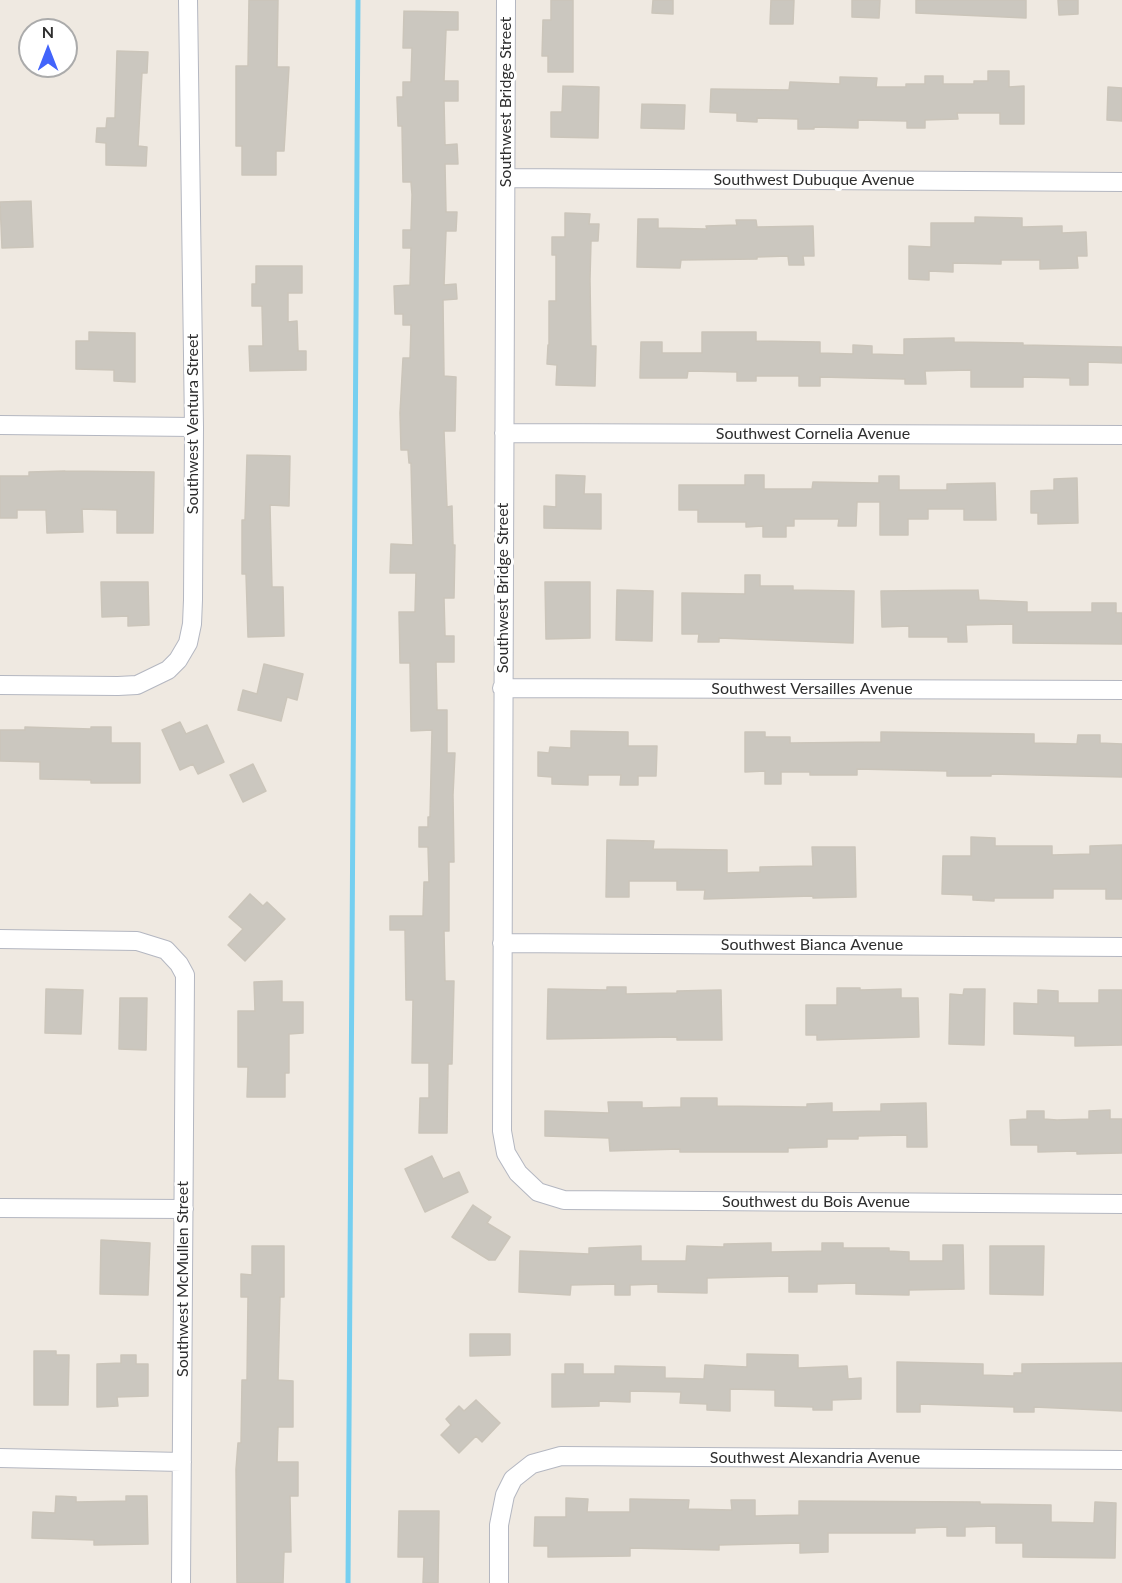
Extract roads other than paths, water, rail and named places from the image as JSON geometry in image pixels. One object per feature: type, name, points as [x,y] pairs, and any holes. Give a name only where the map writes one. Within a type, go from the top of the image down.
[{"type":"street","name":"Southwest Ventura Street","points":[[0,685],[138,685],[168,670],[178,660],[188,643],[193,612],[194,427],[188,0]]},
{"type":"street","name":"Southwest Bridge Street","points":[[506,0],[502,1131],[506,1153],[518,1173]]},
{"type":"street","name":"Southwest Dubuque Avenue","points":[[506,178],[1122,182]]},
{"type":"street","points":[[0,425],[194,427]]},
{"type":"street","name":"Southwest Cornelia Avenue","points":[[504,434],[1122,435]]},
{"type":"street","name":"Southwest Versailles Avenue","points":[[502,688],[1122,690]]},
{"type":"street","name":"Southwest McMullen Street","points":[[0,939],[137,941],[166,950],[179,964],[185,975],[182,1583]]},
{"type":"street","name":"Southwest Bianca Avenue","points":[[502,943],[1122,947]]},
{"type":"street","name":"Southwest du Bois Avenue","points":[[518,1173],[538,1192],[564,1200],[1122,1204]]},
{"type":"street","points":[[0,1208],[184,1209]]},
{"type":"street","name":"Southwest Alexandria Avenue","points":[[499,1583],[500,1525],[505,1495],[513,1479],[532,1464],[561,1456],[1122,1460]]},
{"type":"street","points":[[0,1458],[182,1462]]},
{"type":"waterway","points":[[348,1583],[358,0]]}]
